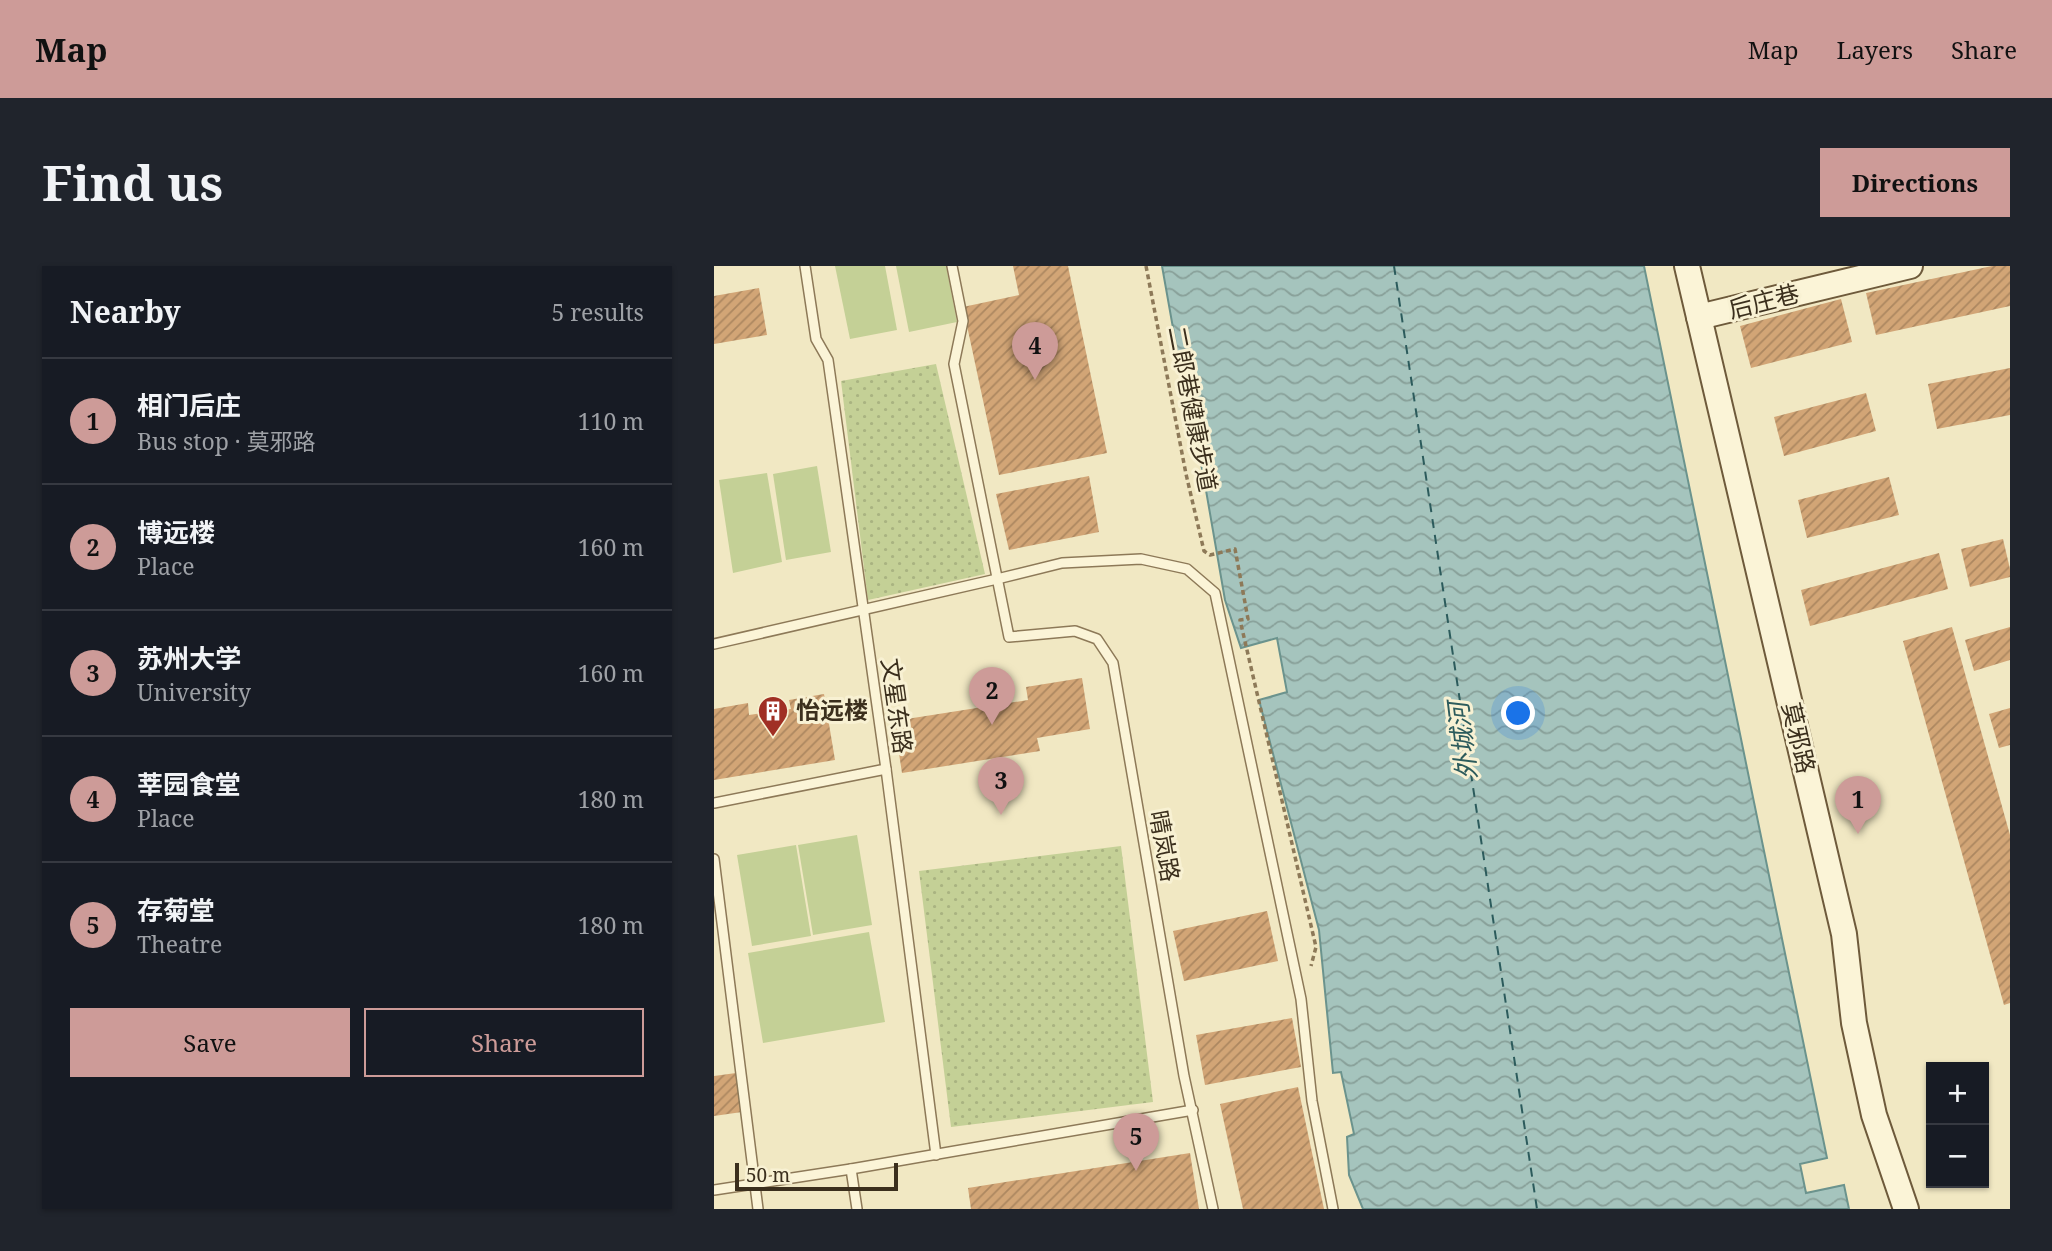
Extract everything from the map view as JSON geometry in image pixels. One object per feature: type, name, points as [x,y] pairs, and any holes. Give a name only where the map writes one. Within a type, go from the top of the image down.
[{"type":"main road","name":"莫邪路","points":[[1687,266],[1844,934],[1854,1023],[1874,1115],[1906,1209]]},
{"type":"main road","name":"后庄巷","points":[[1699,317],[1910,266]]},
{"type":"lane","name":"文星东路","points":[[805,266],[816,339],[828,360],[886,769],[936,1155]]},
{"type":"lane","points":[[952,266],[963,321],[954,364],[997,579]]},
{"type":"lane","points":[[714,644],[1062,563],[1140,559],[1187,569],[1215,593],[1301,999],[1312,1101],[1333,1209]]},
{"type":"lane","name":"晴岚路","points":[[997,579],[1009,637],[1075,631],[1097,639],[1113,663],[1184,1076],[1213,1209]]},
{"type":"lane","points":[[714,803],[886,769]]},
{"type":"lane","points":[[714,859],[758,1209]]},
{"type":"lane","points":[[714,1190],[1193,1110]]},
{"type":"lane","points":[[851,1169],[857,1209]]},
{"type":"path","name":"二郎巷健康步道","points":[[1146,266],[1186,474],[1204,551],[1210,555],[1236,549],[1248,619],[1240,620],[1316,947],[1311,965],[1312,977]]},
{"type":"green space","points":[[835,266],[885,266],[897,330],[850,339]]},
{"type":"green space","points":[[896,266],[946,266],[957,322],[909,332]]},
{"type":"green space","points":[[936,364],[985,574],[868,600],[841,381]]},
{"type":"green space","points":[[817,466],[831,552],[786,560],[773,474]]},
{"type":"green space","points":[[767,473],[782,562],[733,573],[719,480]]},
{"type":"green space","points":[[857,835],[872,925],[813,935],[798,845]]},
{"type":"green space","points":[[796,845],[811,936],[752,946],[737,855]]},
{"type":"green space","points":[[1121,846],[1153,1102],[951,1127],[919,871]]},
{"type":"green space","points":[[869,932],[885,1022],[763,1043],[748,953]]},
{"type":"water","name":"外城河","points":[[1162,266],[1644,266],[1827,1158],[1800,1164],[1806,1193],[1844,1185],[1849,1209],[1363,1209],[1349,1175],[1347,1137],[1354,1134],[1341,1072],[1333,1073],[1319,930],[1259,700],[1287,692],[1277,638],[1241,648],[1225,600]]},
{"type":"building","points":[[1013,266],[1068,266],[1107,453],[999,475],[963,307],[1019,295]]},
{"type":"building","points":[[1992,266],[2010,266],[2010,306],[1876,335],[1866,293]]},
{"type":"building","points":[[759,288],[767,335],[714,344],[714,296]]},
{"type":"building","points":[[1841,299],[1852,342],[1751,368],[1740,326]]},
{"type":"building","points":[[2010,368],[2010,415],[1937,429],[1928,384]]},
{"type":"building","points":[[1866,393],[1876,431],[1784,456],[1774,417]]},
{"type":"building","points":[[1089,476],[1099,532],[1009,550],[996,494]]},
{"type":"building","points":[[1889,477],[1899,515],[1807,538],[1798,500]]},
{"type":"building","points":[[2003,539],[2010,577],[1970,587],[1961,549]]},
{"type":"building","points":[[1939,553],[1948,589],[1810,626],[1801,590]]},
{"type":"building","points":[[1952,627],[2010,835],[2010,1003],[2004,1005],[1903,641]]},
{"type":"building","points":[[2010,627],[2010,660],[1974,671],[1965,640]]},
{"type":"building","points":[[1082,678],[1090,729],[1037,738],[1040,751],[902,773],[894,721],[1028,700],[1026,687]]},
{"type":"building","name":"怡远楼","points":[[824,694],[835,760],[714,780],[714,709],[748,703],[749,715],[791,709],[789,700]]},
{"type":"building","points":[[2010,708],[2010,745],[1999,748],[1989,714]]},
{"type":"building","points":[[1267,911],[1278,961],[1184,981],[1173,931]]},
{"type":"building","points":[[1292,1018],[1301,1067],[1205,1085],[1196,1035]]},
{"type":"building","points":[[736,1073],[742,1112],[714,1116],[714,1076]]},
{"type":"building","points":[[1298,1087],[1324,1209],[1243,1209],[1220,1104]]},
{"type":"building","points":[[1190,1153],[1199,1209],[971,1209],[968,1188]]},
{"type":"ferry route","points":[[1394,266],[1537,1209]]},
{"type":"place","name":"莘园食堂","points":[[1035,380]]},
{"type":"place","name":"博远楼","points":[[992,725]]},
{"type":"place","name":"怡远楼","points":[[773,738]]},
{"type":"place","name":"苏州大学","points":[[1001,815]]},
{"type":"place","name":"相门后庄","points":[[1858,834]]},
{"type":"place","name":"存菊堂","points":[[1136,1171]]}]
